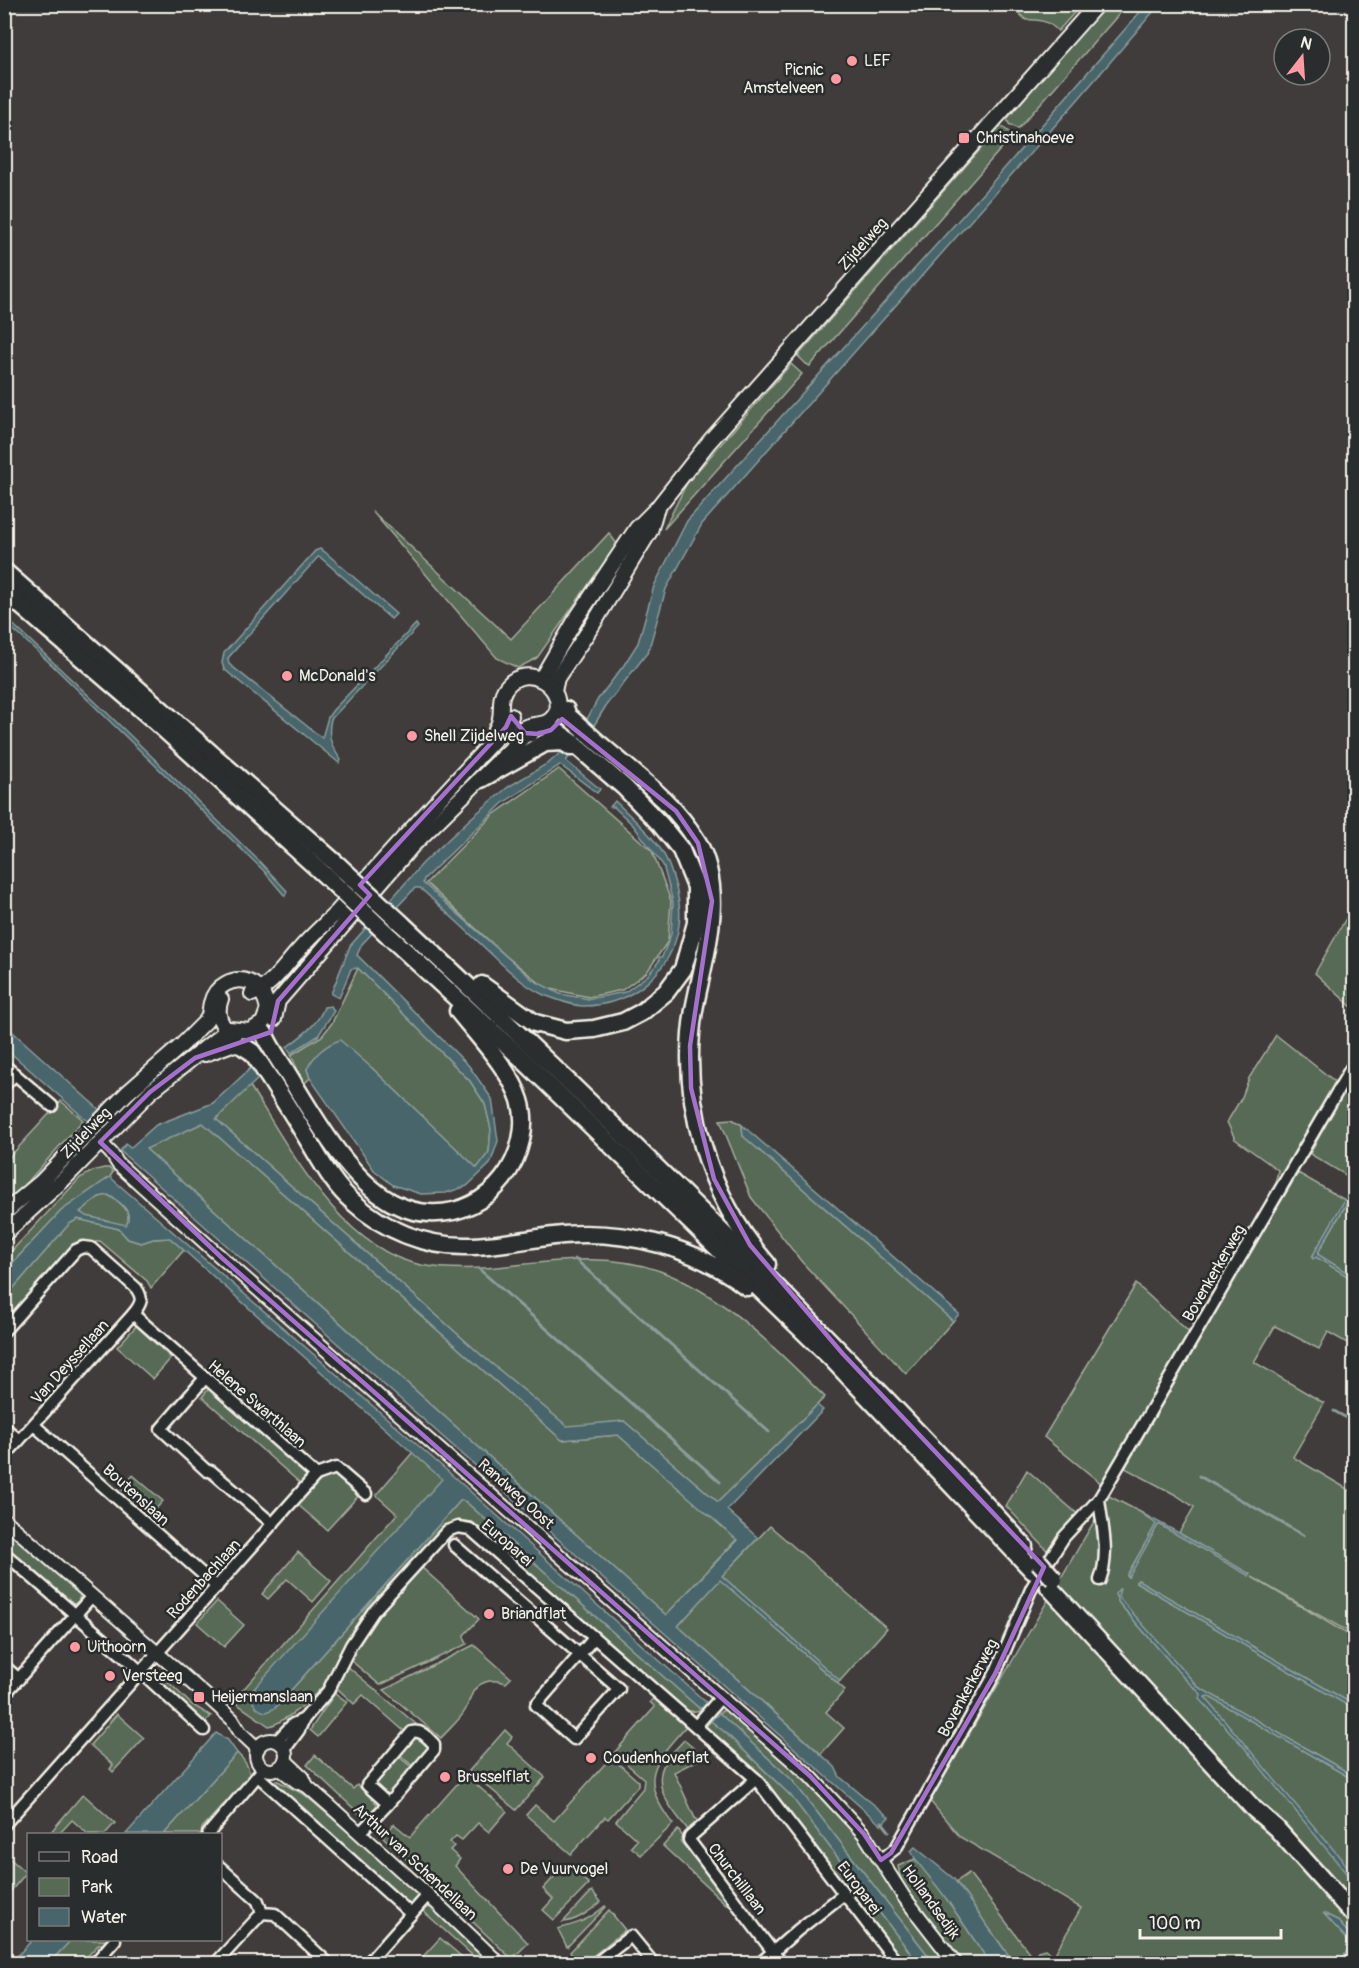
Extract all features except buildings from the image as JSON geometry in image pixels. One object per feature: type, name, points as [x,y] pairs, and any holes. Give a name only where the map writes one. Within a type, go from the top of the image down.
[{"type":"highway","points":[[4,571],[333,872],[389,936],[837,1357]]},
{"type":"highway","points":[[4,591],[333,872],[447,955],[492,994],[535,1023],[566,1031],[594,1029],[622,1022],[642,1012],[666,992],[683,969],[696,923],[696,887],[681,850],[660,824],[624,787],[559,733],[559,718]]},
{"type":"highway","points":[[559,718],[608,751],[658,792],[676,811],[698,843],[710,877],[712,901],[709,934],[694,1011],[690,1046],[691,1088],[698,1129],[714,1179],[750,1245],[801,1301],[837,1357]]},
{"type":"highway","points":[[481,779],[545,743],[563,742],[587,756]]},
{"type":"highway","points":[[401,923],[530,1043],[837,1357],[1051,1583],[1254,1809],[1276,1828],[1354,1915]]},
{"type":"highway","points":[[251,1034],[298,1091],[344,1159],[366,1183],[392,1202],[407,1209],[448,1213],[472,1205],[493,1192],[510,1172],[518,1156],[524,1126],[520,1100],[502,1066],[429,972]]},
{"type":"highway","points":[[251,1034],[252,1052],[319,1157],[341,1189],[362,1210],[380,1222],[401,1233],[425,1241],[467,1246],[563,1235],[594,1235],[626,1236],[666,1246],[702,1259],[738,1279],[795,1329],[837,1357]]},
{"type":"main road","name":"Zijdelweg","points":[[537,678],[637,528],[657,508],[709,442],[1097,4]]},
{"type":"main road","name":"Zijdelweg","points":[[558,690],[557,678],[582,642],[650,531],[657,508]]},
{"type":"main road","points":[[255,989],[281,971],[506,728],[507,716],[501,701],[515,679],[526,676],[537,678],[558,690],[566,703],[559,718],[537,734],[526,732],[507,716]]},
{"type":"main road","points":[[272,1005],[278,1001],[412,846],[525,735],[528,726],[537,726],[559,718]]},
{"type":"main road","points":[[239,980],[255,989],[272,1005],[275,1015],[251,1034],[221,1023],[214,1014],[225,989],[239,980]]},
{"type":"main road","points":[[251,1034],[259,1005],[255,989]]},
{"type":"main road","name":"Zijdelweg","points":[[4,1213],[40,1183],[147,1074],[183,1044],[212,1026],[214,1014]]},
{"type":"main road","name":"Zijdelweg","points":[[195,1058],[251,1034]]},
{"type":"main road","name":"Zijdelweg","points":[[4,1234],[63,1180],[150,1092],[195,1058],[251,1034]]},
{"type":"street","name":"Bovenkerkerweg","points":[[881,1860],[896,1848],[995,1674],[1027,1596],[1037,1578],[1064,1537],[1099,1499],[1354,1063]]},
{"type":"street","points":[[4,1065],[52,1106]]},
{"type":"street","points":[[4,1086],[15,1074]]},
{"type":"street","name":"Randweg Oost","points":[[98,1144],[105,1159],[118,1164],[810,1776],[837,1802],[864,1834],[881,1860]]},
{"type":"street","points":[[4,1331],[76,1250],[83,1247],[91,1248],[136,1288],[141,1295],[141,1302],[133,1314]]},
{"type":"street","name":"Helene Swarthlaan","points":[[133,1314],[316,1475]]},
{"type":"street","name":"Van Deyssellaan","points":[[4,1456],[133,1314]]},
{"type":"street","points":[[205,1378],[160,1430],[273,1524]]},
{"type":"street","name":"Boutenslaan","points":[[34,1425],[217,1587]]},
{"type":"street","points":[[4,1427],[19,1440]]},
{"type":"street","points":[[316,1475],[336,1468],[366,1494]]},
{"type":"street","name":"Rodenbachlaan","points":[[4,1825],[316,1475]]},
{"type":"street","points":[[1099,1499],[1106,1546],[1106,1565],[1100,1580]]},
{"type":"street","name":"Arthur van Schendellaan","points":[[4,1519],[232,1719],[240,1732],[275,1751],[297,1782],[307,1786],[360,1833],[500,1964]]},
{"type":"street","name":"Europarei","points":[[275,1751],[299,1730],[304,1719],[328,1691],[351,1645],[373,1612],[447,1531],[458,1527],[470,1529],[756,1779],[898,1964]]},
{"type":"street","points":[[454,1545],[488,1574],[580,1655],[619,1689],[574,1739],[536,1706],[580,1655],[594,1638]]},
{"type":"street","points":[[4,1553],[129,1660],[140,1673],[204,1730]]},
{"type":"street","points":[[488,1574],[502,1558]]},
{"type":"street","points":[[4,1695],[92,1596]]},
{"type":"street","points":[[4,1666],[19,1679]]},
{"type":"street","points":[[696,1726],[721,1697]]},
{"type":"street","points":[[360,1833],[388,1804],[434,1750],[434,1744],[421,1732],[412,1732],[367,1785],[388,1804]]},
{"type":"street","points":[[275,1751],[257,1759],[261,1772],[411,1914]]},
{"type":"street","points":[[209,1833],[261,1772],[268,1770],[275,1751]]},
{"type":"street","name":"Churchilllaan","points":[[756,1779],[689,1840],[772,1951]]},
{"type":"street","name":"Hollandsedijk","points":[[881,1860],[904,1897],[956,1964]]},
{"type":"street","points":[[222,1869],[258,1901],[262,1913]]},
{"type":"street","points":[[759,1964],[844,1894]]},
{"type":"street","points":[[367,1964],[428,1895]]},
{"type":"street","points":[[215,1964],[262,1913]]},
{"type":"street","points":[[262,1913],[275,1914],[329,1964]]},
{"type":"street","points":[[595,1964],[631,1936],[654,1964]]},
{"type":"street","points":[[94,1964],[114,1941]]},
{"type":"street","points":[[772,1951],[782,1964]]},
{"type":"highlighted area","points":[[511,716],[525,733],[538,734],[551,730],[562,719],[676,811],[698,843],[712,901],[690,1046],[691,1088],[714,1179],[750,1245],[843,1354],[1044,1567],[995,1674],[891,1853],[881,1860],[864,1834],[810,1776],[222,1258],[100,1142],[150,1092],[195,1058],[271,1032],[278,1001],[370,895],[360,885],[506,727]]},
{"type":"green space","points":[[1010,5],[1081,5],[1058,31],[1044,21],[1026,20]]},
{"type":"green space","points":[[1104,5],[1127,5],[1018,129],[1009,124],[1007,119]]},
{"type":"green space","points":[[1001,126],[1013,135],[810,366],[806,364],[798,356]]},
{"type":"green space","points":[[791,364],[802,374],[664,529],[687,483]]},
{"type":"green space","points":[[372,511],[511,639],[609,533],[617,544],[537,658],[518,668],[497,658]]},
{"type":"green space","points":[[559,769],[652,851],[671,901],[668,941],[647,972],[622,990],[589,997],[546,988],[506,956],[426,883],[493,815]]},
{"type":"green space","points":[[1354,904],[1354,1009],[1315,973]]},
{"type":"green space","points":[[358,968],[470,1081],[485,1104],[491,1129],[489,1152],[477,1169],[372,1068],[307,1069],[310,1078],[304,1084],[291,1055],[322,1036],[332,1023]]},
{"type":"green space","points":[[1276,1035],[1338,1084],[1280,1183],[1276,1180],[1278,1170],[1235,1139],[1227,1122],[1242,1097],[1249,1078]]},
{"type":"green space","points":[[1354,1071],[1354,1180],[1310,1154]]},
{"type":"green space","points":[[250,1086],[320,1193],[342,1218],[366,1239],[392,1255],[421,1265],[457,1269],[552,1261],[607,1260],[660,1271],[707,1294],[749,1325],[825,1397],[718,1502],[624,1421],[568,1427],[480,1354],[216,1119]]},
{"type":"green space","points":[[61,1101],[83,1120],[22,1188],[5,1203],[4,1163]]},
{"type":"green space","points":[[732,1119],[742,1125],[743,1136],[953,1321],[906,1374],[801,1261],[751,1197],[720,1120]]},
{"type":"green space","points":[[203,1123],[562,1440],[618,1435],[737,1539],[666,1615],[145,1148]]},
{"type":"green space","points":[[109,1168],[113,1172],[110,1177],[61,1211],[5,1271],[4,1259],[80,1178]]},
{"type":"green space","points":[[1298,1173],[1345,1200],[1312,1257],[1316,1257],[1354,1280],[1354,1347],[1328,1332],[1319,1349],[1275,1326],[1254,1362],[1324,1403],[1293,1457],[1354,1493],[1354,1565],[1346,1561],[1354,1566],[1354,1635],[1252,1577],[1354,1638],[1354,1705],[1138,1580],[1136,1582],[1354,1709],[1354,1776],[1198,1687],[1115,1594],[1119,1603],[1184,1678],[1205,1697],[1208,1696],[1354,1780],[1354,1940],[1337,1920],[1325,1914],[1347,1939],[1350,1946],[1340,1963],[1040,1963],[1035,1956],[1038,1951],[1045,1949],[1054,1955],[1081,1908],[960,1837],[930,1801],[1109,1496],[1157,1523],[1127,1575],[1128,1577],[1158,1525],[1249,1575],[1179,1533],[1194,1507],[1125,1468]]},
{"type":"green space","points":[[108,1195],[127,1211],[126,1226],[86,1216],[80,1212],[99,1197]]},
{"type":"green space","points":[[1347,1203],[1354,1208],[1354,1277],[1317,1254]]},
{"type":"green space","points":[[78,1219],[119,1229],[128,1239],[141,1243],[153,1239],[170,1238],[184,1250],[151,1288],[147,1281],[100,1241],[75,1247],[65,1254],[5,1320],[5,1298],[69,1224]]},
{"type":"green space","points":[[1136,1284],[1191,1334],[1102,1484],[1044,1437]]},
{"type":"green space","points":[[138,1324],[143,1328],[142,1331],[171,1358],[153,1379],[117,1347]]},
{"type":"green space","points":[[209,1388],[307,1475],[300,1483],[202,1397]]},
{"type":"green space","points":[[413,1452],[443,1479],[250,1695],[275,1708],[461,1500],[699,1708],[704,1708],[693,1712],[682,1709],[472,1522],[463,1521],[449,1526],[431,1540],[401,1574],[333,1674],[305,1704],[275,1725],[269,1726],[233,1701],[397,1514],[376,1495]]},
{"type":"green space","points":[[1027,1470],[1082,1518],[1056,1560],[1006,1506]]},
{"type":"green space","points":[[336,1473],[360,1494],[327,1530],[297,1504],[319,1482]]},
{"type":"green space","points":[[133,1475],[163,1501],[150,1515],[121,1489]]},
{"type":"green space","points":[[770,1526],[887,1628],[840,1681],[722,1576]]},
{"type":"green space","points":[[5,1528],[81,1594],[78,1601],[73,1605],[67,1605],[5,1549]]},
{"type":"green space","points":[[298,1552],[331,1581],[313,1602],[287,1579],[268,1599],[262,1594]]},
{"type":"green space","points":[[420,1566],[479,1619],[464,1635],[467,1644],[380,1685],[348,1658],[354,1645]]},
{"type":"green space","points":[[720,1579],[845,1690],[826,1712],[844,1728],[821,1754],[678,1626]]},
{"type":"green space","points":[[217,1601],[244,1625],[224,1647],[197,1623]]},
{"type":"green space","points":[[474,1645],[511,1678],[506,1683],[490,1681],[477,1687],[464,1713],[441,1738],[384,1690]]},
{"type":"green space","points":[[347,1666],[416,1724],[415,1729],[405,1732],[363,1695],[354,1704],[337,1688]]},
{"type":"green space","points":[[156,1670],[191,1704],[211,1716],[203,1725],[149,1676]]},
{"type":"green space","points":[[335,1693],[347,1702],[318,1737],[310,1730]]},
{"type":"green space","points":[[655,1696],[687,1725],[666,1750],[654,1771],[655,1794],[673,1824],[641,1855],[631,1847],[637,1840],[616,1821],[643,1788],[644,1779],[614,1753],[655,1707],[650,1702]]},
{"type":"green space","points":[[726,1709],[823,1794],[865,1841],[952,1963],[934,1963],[792,1780],[719,1713]]},
{"type":"green space","points":[[117,1714],[144,1738],[113,1772],[110,1769],[113,1765],[90,1745]]},
{"type":"green space","points":[[711,1721],[791,1796],[918,1963],[903,1963],[771,1790],[706,1730]]},
{"type":"green space","points":[[505,1730],[512,1737],[507,1743],[545,1777],[516,1810],[469,1771]]},
{"type":"green space","points":[[413,1733],[433,1745],[416,1769],[399,1754]]},
{"type":"green space","points":[[684,1740],[704,1757],[674,1772],[699,1823],[689,1831],[666,1799],[660,1780],[666,1761]]},
{"type":"green space","points":[[237,1753],[248,1768],[249,1774],[240,1792],[228,1805],[223,1805],[202,1828],[201,1833],[165,1833]]},
{"type":"green space","points":[[315,1755],[353,1789],[357,1785],[378,1804],[365,1819],[307,1765]]},
{"type":"green space","points":[[398,1756],[415,1770],[388,1802],[369,1785]]},
{"type":"green space","points":[[611,1757],[638,1781],[638,1786],[571,1854],[526,1815],[535,1805],[554,1821]]},
{"type":"green space","points":[[465,1775],[507,1811],[489,1832],[478,1823],[462,1840],[456,1836],[450,1842],[454,1846],[450,1850],[460,1859],[455,1866],[528,1943],[512,1959],[383,1837],[394,1824],[410,1837]]},
{"type":"green space","points":[[276,1780],[305,1795],[413,1888],[419,1894],[418,1899],[410,1906],[405,1904],[272,1786]]},
{"type":"green space","points":[[83,1794],[115,1823],[106,1833],[87,1833],[72,1820],[60,1833],[50,1833]]},
{"type":"green space","points":[[678,1830],[684,1838],[681,1842],[729,1902],[726,1904],[663,1846]]},
{"type":"green space","points":[[5,1854],[26,1873],[5,1898]]},
{"type":"green space","points":[[915,1859],[942,1892],[990,1963],[965,1963],[905,1887],[898,1866]]},
{"type":"green space","points":[[566,1864],[589,1884],[554,1920],[543,1910],[553,1899],[543,1889]]},
{"type":"green space","points":[[969,1873],[1037,1963],[1014,1963],[956,1882]]},
{"type":"green space","points":[[592,1891],[601,1902],[578,1918],[563,1922]]},
{"type":"green space","points":[[605,1906],[567,1947],[558,1929],[583,1921]]},
{"type":"green space","points":[[433,1907],[492,1963],[481,1963],[423,1911]]},
{"type":"green space","points":[[609,1910],[625,1930],[584,1963],[577,1963],[570,1952]]},
{"type":"green space","points":[[440,1938],[469,1963],[417,1963]]},
{"type":"green space","points":[[70,1941],[107,1941],[99,1944],[81,1963],[49,1963]]},
{"type":"water","points":[[1146,5],[1159,5],[702,524],[666,589],[648,652],[607,704],[593,727],[586,721],[598,699],[638,643],[654,586],[687,521],[983,193]]},
{"type":"water","points":[[320,549],[396,614],[391,619],[318,557],[228,658],[229,664],[322,738],[328,717],[333,710],[416,624],[418,627],[331,719],[330,736],[332,745],[341,760],[339,763],[224,669],[222,663],[224,653],[315,551]]},
{"type":"water","points":[[5,617],[256,858],[287,891],[285,896],[263,870],[5,622]]},
{"type":"water","points":[[562,751],[569,757],[566,761],[600,789],[597,793],[560,765],[503,803],[424,879],[423,883],[533,980],[560,994],[589,999],[625,992],[648,975],[659,961],[659,957],[662,957],[671,934],[673,902],[663,865],[633,825],[614,807],[610,807],[615,801],[652,838],[668,863],[680,910],[675,942],[658,971],[633,993],[601,1004],[574,1005],[544,995],[521,981],[420,888],[415,888],[362,944],[357,955],[469,1066],[492,1099],[498,1141],[490,1164],[467,1186],[446,1193],[421,1194],[393,1185],[374,1170],[310,1078],[307,1069],[320,1051],[340,1040],[477,1168],[489,1152],[491,1129],[485,1104],[470,1081],[358,968],[351,969],[339,998],[331,994],[350,946],[423,863],[508,787],[550,762]]},
{"type":"water","points":[[331,1006],[334,1011],[318,1036],[291,1053],[287,1047],[313,1025],[324,1007]]},
{"type":"water","points":[[5,1025],[102,1112],[91,1124],[5,1048]]},
{"type":"water","points":[[253,1066],[260,1077],[216,1119],[480,1354],[567,1426],[624,1421],[718,1502],[817,1405],[823,1410],[727,1510],[758,1538],[722,1576],[840,1681],[838,1683],[720,1580],[678,1626],[835,1767],[840,1777],[889,1817],[881,1825],[120,1151],[126,1144],[130,1148],[156,1125],[213,1103]],"holes":[[[203,1123],[562,1440],[618,1435],[737,1540],[666,1615],[146,1149]]]},
{"type":"water","points":[[742,1125],[959,1314],[953,1321],[743,1136]]},
{"type":"water","points":[[110,1177],[444,1468],[708,1704],[704,1708],[699,1708],[461,1500],[275,1708],[267,1712],[257,1708],[251,1692],[442,1479],[170,1238],[153,1239],[141,1243],[128,1239],[119,1229],[78,1219],[69,1224],[5,1298],[5,1271],[61,1211]],"holes":[[[108,1195],[127,1211],[126,1225],[86,1216],[80,1212],[99,1197]]]},
{"type":"water","points":[[1354,1184],[1354,1192],[1349,1201],[1354,1204],[1354,1208],[1346,1204],[1317,1254],[1354,1277],[1354,1280],[1316,1257],[1313,1259],[1312,1257]]},
{"type":"water","points":[[1141,1513],[1250,1574],[1249,1576],[1158,1525],[1129,1577],[1127,1576],[1156,1524]]},
{"type":"water","points":[[1138,1580],[1354,1705],[1354,1709],[1136,1582]]},
{"type":"water","points":[[1119,1589],[1118,1596],[1122,1601],[1198,1687],[1354,1776],[1354,1780],[1208,1696],[1205,1697],[1354,1874],[1354,1883],[1243,1746],[1200,1699],[1201,1694],[1184,1678],[1119,1603],[1115,1594]]},
{"type":"water","points":[[719,1713],[792,1780],[934,1963],[918,1963],[791,1796],[711,1721]]},
{"type":"water","points":[[216,1733],[228,1740],[237,1753],[165,1833],[127,1833]]},
{"type":"water","points":[[915,1847],[954,1879],[1014,1963],[990,1963],[917,1862],[911,1851]]},
{"type":"water","points":[[1323,1913],[1337,1920],[1354,1940],[1354,1963],[1340,1963],[1350,1946],[1347,1939]]},
{"type":"water","points":[[31,1941],[70,1941],[49,1963],[11,1963]]},
{"type":"waterway","points":[[575,1259],[769,1432]]},
{"type":"waterway","points":[[479,1269],[720,1482]]},
{"type":"waterway","points":[[1334,1411],[1354,1422]]},
{"type":"waterway","points":[[1199,1476],[1303,1535]]},
{"type":"waterway","points":[[882,1822],[889,1831]]},
{"type":"place","name":"LEF","points":[[852,61]]},
{"type":"place","name":"Picnic Amstelveen","points":[[836,79]]},
{"type":"place","name":"Christinahoeve","points":[[964,138]]},
{"type":"place","name":"McDonald's","points":[[287,676]]},
{"type":"place","name":"Shell Zijdelweg","points":[[412,736]]},
{"type":"place","name":"Briandflat","points":[[489,1614]]},
{"type":"place","name":"Uithoorn","points":[[75,1647]]},
{"type":"place","name":"Versteeg","points":[[110,1676]]},
{"type":"place","name":"Heijermanslaan","points":[[199,1697]]},
{"type":"place","name":"Coudenhoveflat","points":[[591,1758]]},
{"type":"place","name":"Brusselflat","points":[[445,1777]]},
{"type":"place","name":"De Vuurvogel","points":[[508,1869]]}]
